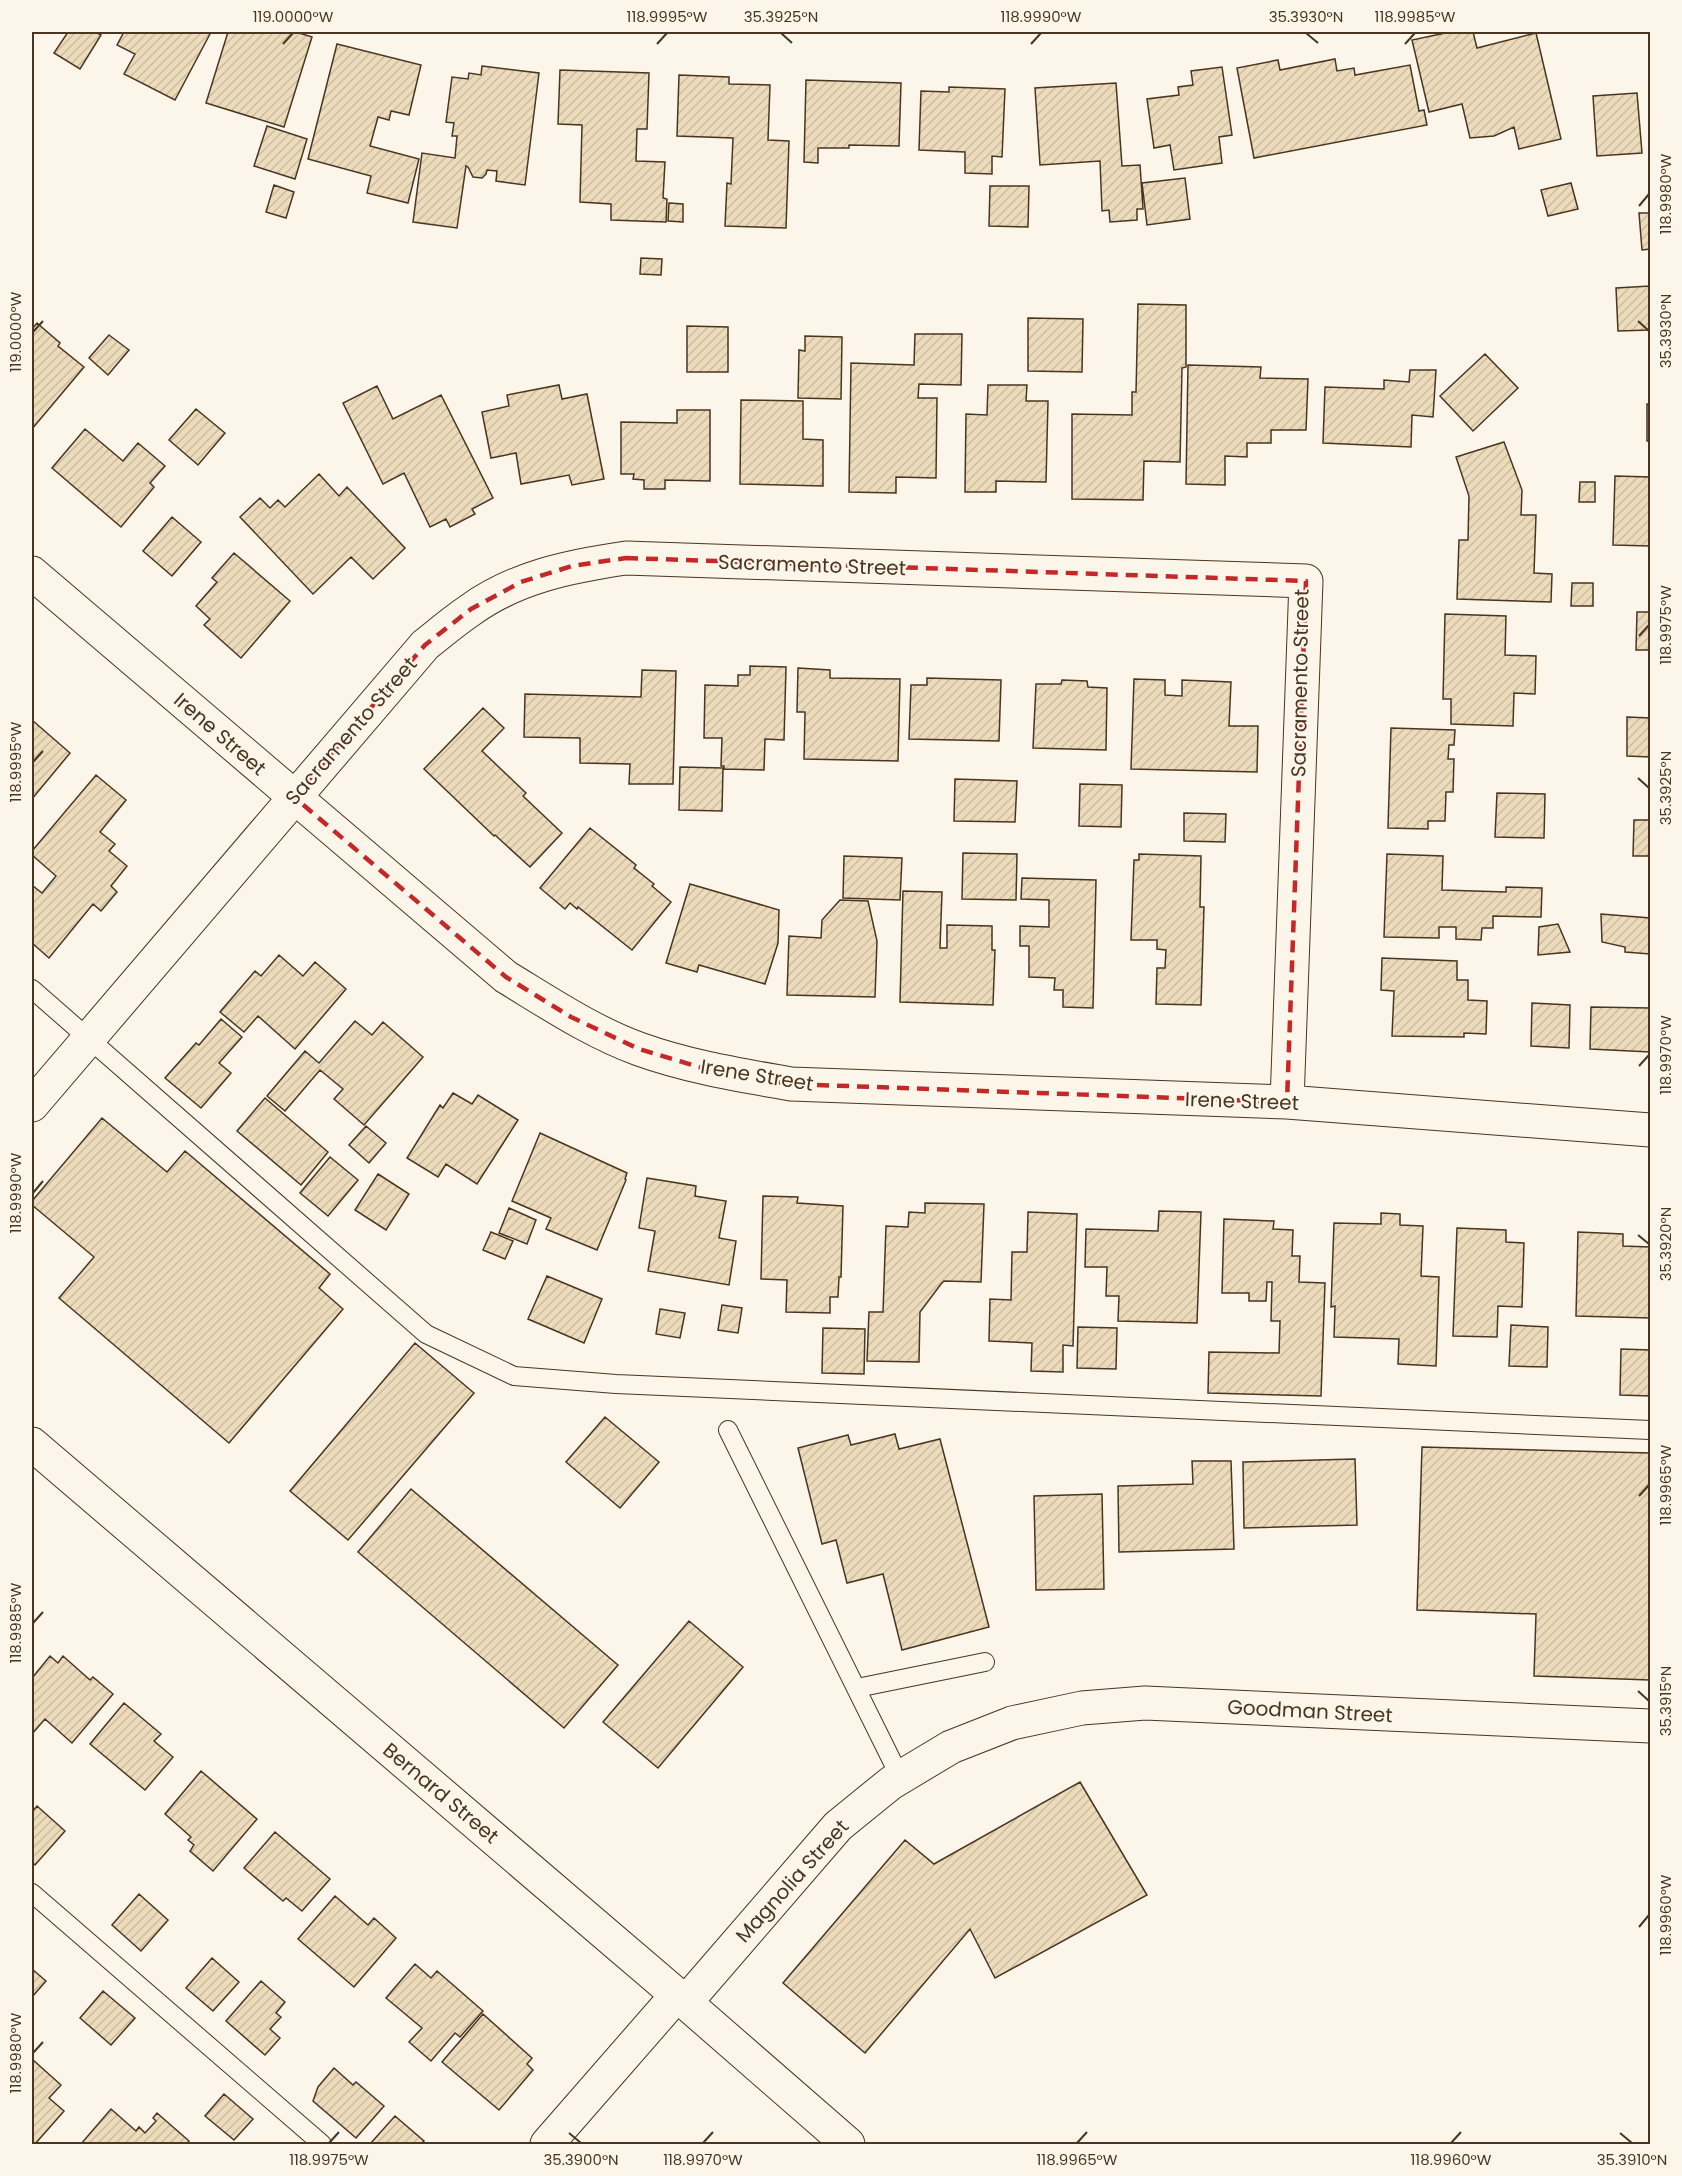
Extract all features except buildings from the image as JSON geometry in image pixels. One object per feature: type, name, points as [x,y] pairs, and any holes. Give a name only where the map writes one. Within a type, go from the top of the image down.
[{"type":"street","name":"Sacramento Street","points":[[32,1105],[425,645],[471,609],[521,582],[572,566],[626,558],[1306,581],[1287,1102]]},
{"type":"street","name":"Irene Street","points":[[32,573],[507,977],[571,1017],[639,1048],[716,1072],[791,1084],[1287,1102],[1650,1130]]},
{"type":"street","name":"Bernard Street","points":[[32,1444],[681,1998],[848,2145]]},
{"type":"street","name":"Goodman Street","points":[[974,1738],[1012,1723],[1082,1707],[1145,1703],[1650,1726]]},
{"type":"street","name":"Magnolia Street","points":[[547,2145],[838,1826],[900,1777],[951,1747],[974,1738]]},
{"type":"lane","points":[[32,989],[426,1334],[514,1376],[616,1384],[1650,1430]]},
{"type":"lane","points":[[728,1430],[900,1777]]},
{"type":"lane","points":[[856,1688],[985,1662]]},
{"type":"lane","points":[[32,1893],[322,2145]]},
{"type":"highlighted area","points":[[626,558],[1306,581],[1287,1102],[791,1084],[716,1072],[639,1049],[571,1017],[506,977],[294,797],[425,645],[471,609],[521,582],[572,566]]}]
